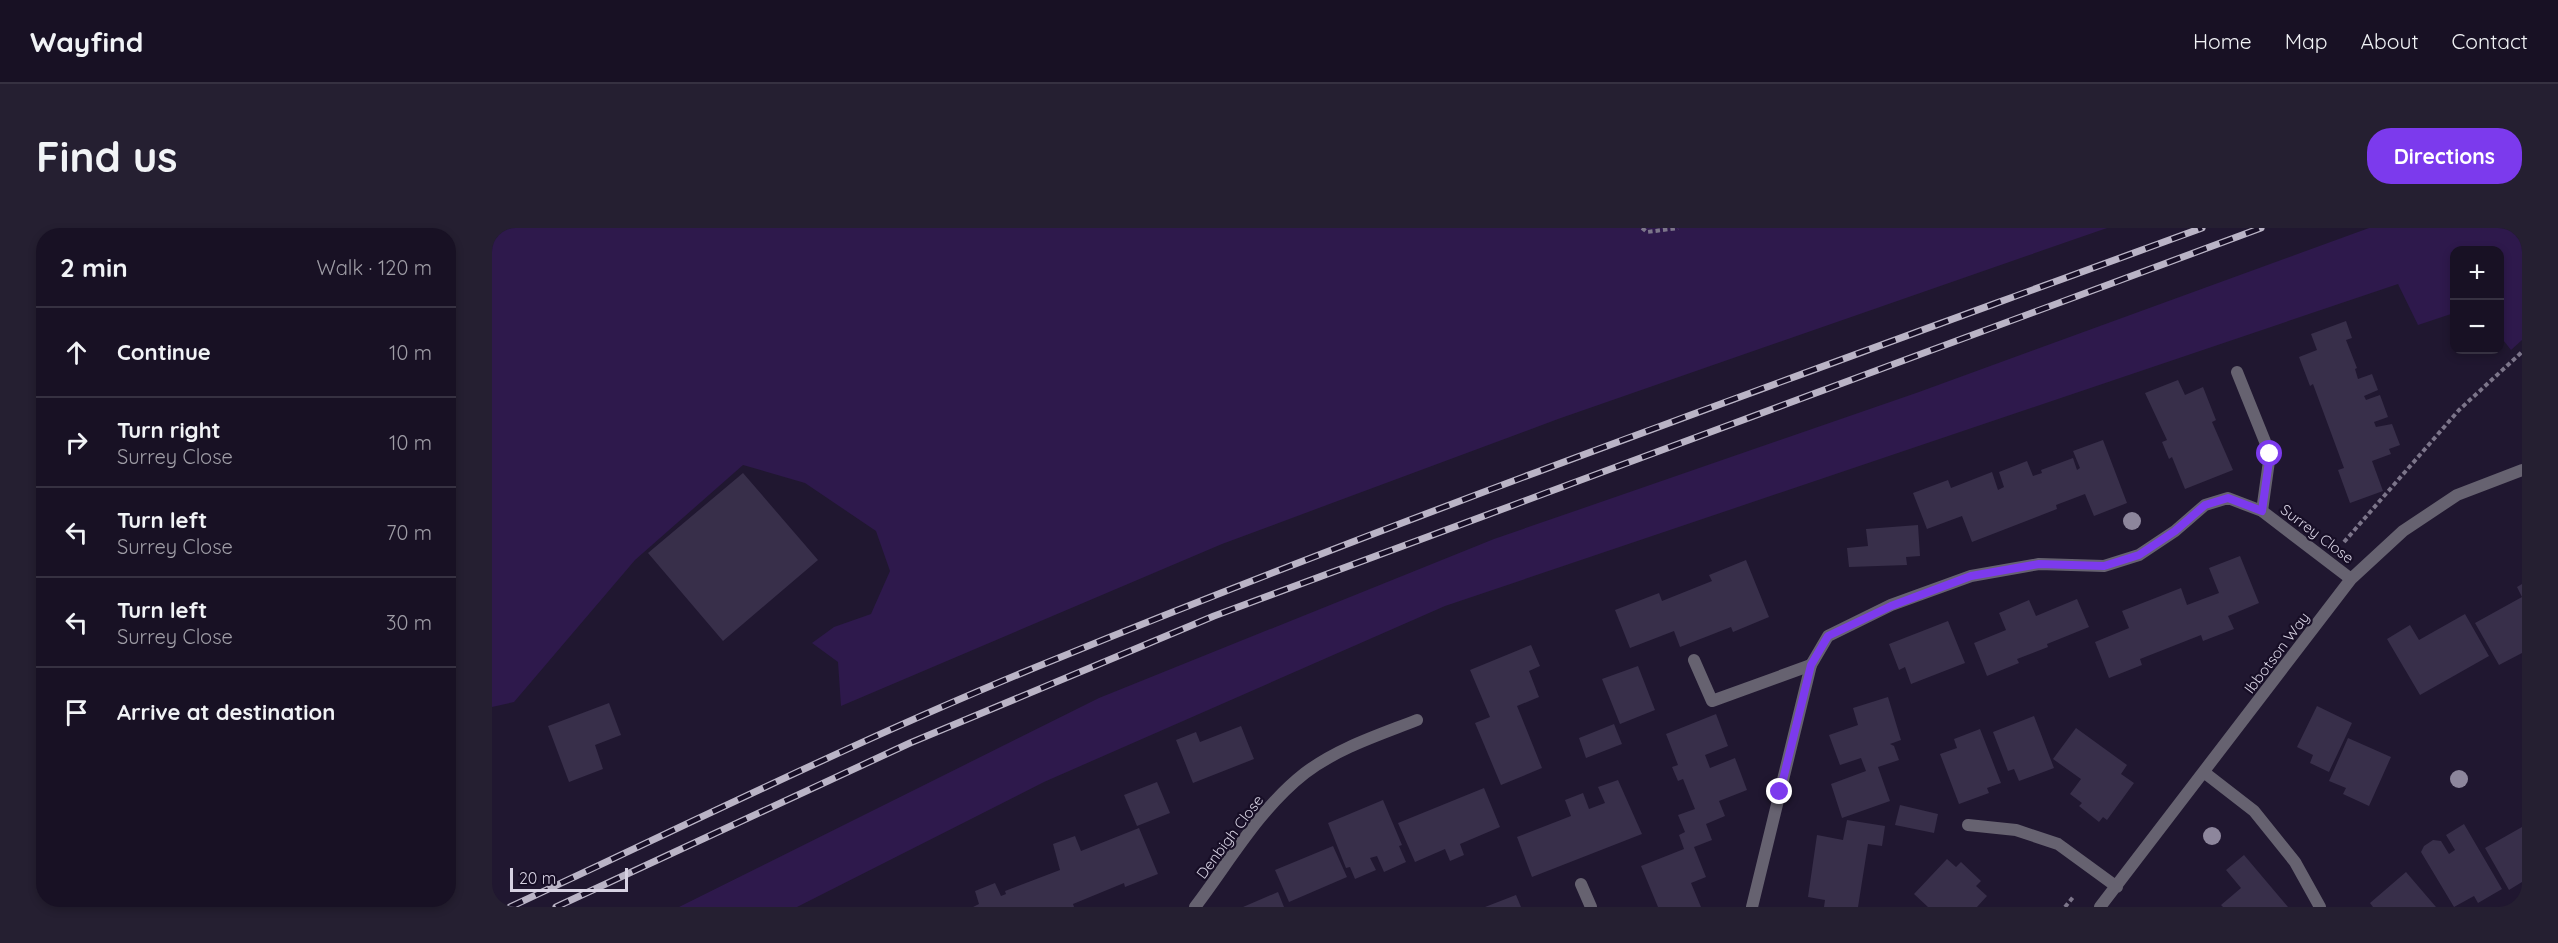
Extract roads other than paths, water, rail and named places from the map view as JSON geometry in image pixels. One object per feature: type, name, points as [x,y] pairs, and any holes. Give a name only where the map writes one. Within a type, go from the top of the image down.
[{"type":"street","points":[[2237,372],[2270,454],[2262,511]]},
{"type":"street","name":"Ibbotson Way","points":[[2100,907],[2205,773],[2351,579],[2403,531],[2457,495],[2522,470]]},
{"type":"street","name":"Surrey Close","points":[[1752,907],[1811,665],[1828,636],[1891,606],[1971,576],[2039,564],[2104,566],[2139,555],[2175,531],[2205,505],[2228,498],[2262,511],[2351,579]]},
{"type":"street","points":[[1694,660],[1712,701],[1811,665]]},
{"type":"street","name":"Denbigh Close","points":[[1195,907],[1266,811],[1306,772],[1344,750],[1417,720]]},
{"type":"street","points":[[2205,773],[2254,812],[2295,862],[2320,907]]},
{"type":"street","points":[[1968,825],[2016,830],[2058,844],[2117,887]]},
{"type":"street","points":[[1581,884],[1591,907]]},
{"type":"railway","points":[[510,907],[922,716],[1202,600],[1487,491],[2202,228]]},
{"type":"railway","points":[[556,907],[910,743],[1214,616],[2261,228]]}]
